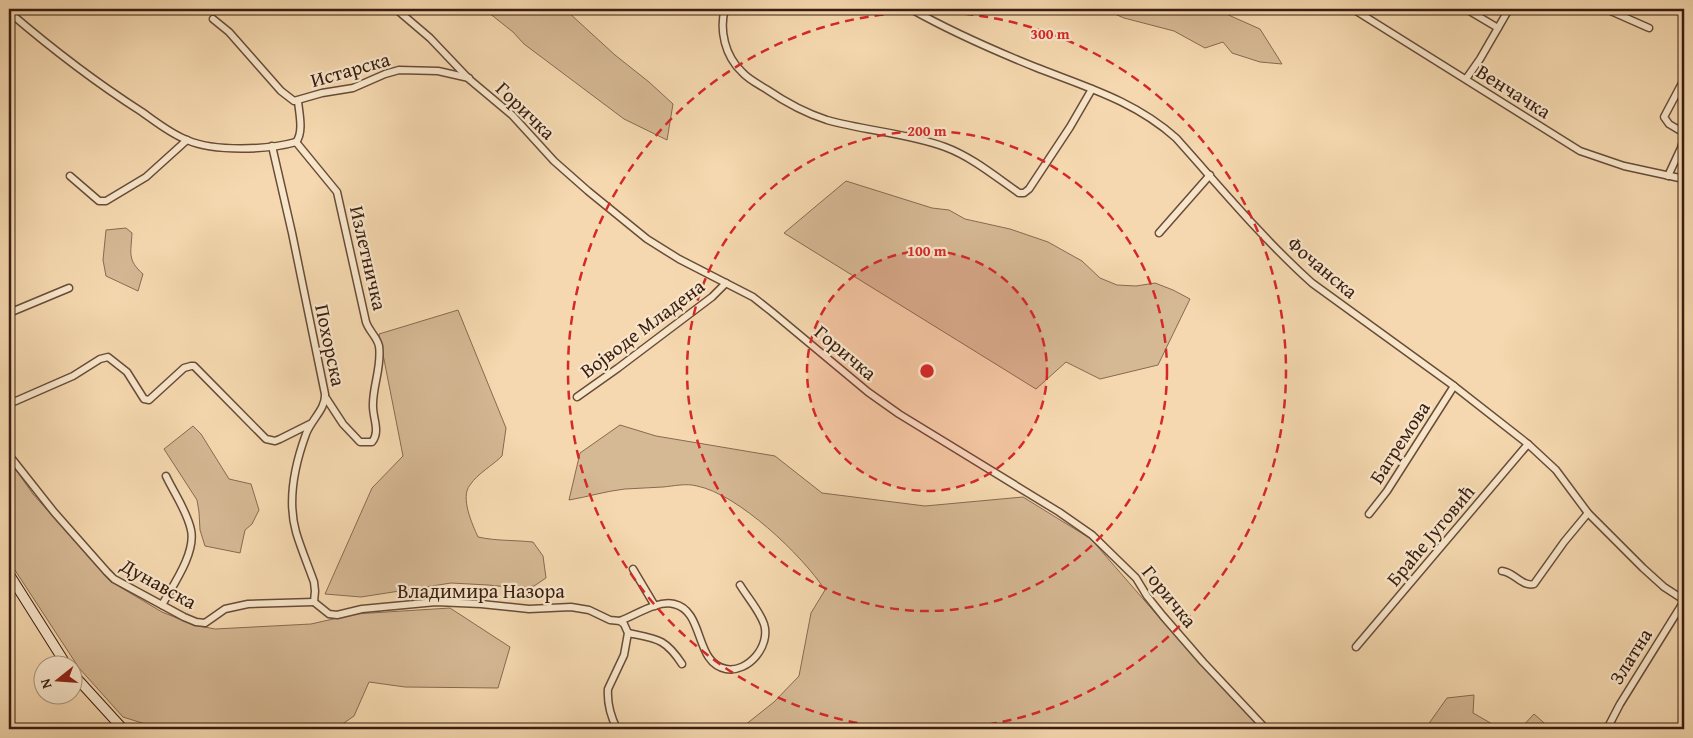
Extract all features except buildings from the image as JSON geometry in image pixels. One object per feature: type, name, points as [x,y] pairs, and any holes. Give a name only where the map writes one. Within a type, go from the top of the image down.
[{"type":"main road","points":[[9,574],[61,656]]},
{"type":"main road","points":[[82,684],[123,729]]},
{"type":"street","name":"Горичка","points":[[396,9],[430,38],[469,78],[512,115],[554,161],[626,223],[664,250],[753,297],[842,372],[884,403],[1059,512],[1092,535],[1136,578],[1162,616],[1266,729]]},
{"type":"street","points":[[725,9],[722,30],[731,57],[742,73],[777,97],[793,106],[823,118],[916,138],[956,151],[1019,193],[1024,193],[1029,188],[1070,127],[1092,89]]},
{"type":"street","name":"Фочанска","points":[[911,9],[968,38],[1026,64],[1128,104],[1160,123],[1210,175],[1271,244],[1312,283],[1454,386],[1528,444],[1556,470],[1588,513],[1643,568],[1684,601]]},
{"type":"street","name":"Венчачка","points":[[1353,9],[1580,151],[1624,166],[1684,179]]},
{"type":"street","points":[[1466,9],[1498,28]]},
{"type":"street","points":[[1466,79],[1509,9]]},
{"type":"street","points":[[1606,9],[1650,28]]},
{"type":"street","points":[[9,12],[81,70],[186,140],[199,144],[228,147],[272,146],[296,142],[300,132],[298,101]]},
{"type":"street","name":"Истарска","points":[[213,19],[228,32],[281,91],[292,100],[298,101],[322,93],[360,86],[385,74],[399,70],[438,71],[469,78]]},
{"type":"street","points":[[1681,85],[1664,117],[1669,124],[1684,133]]},
{"type":"street","points":[[1668,176],[1684,137]]},
{"type":"street","points":[[70,176],[99,201],[106,201],[146,177],[186,140]]},
{"type":"street","name":"Излетничка","points":[[296,142],[337,192],[366,322],[375,336],[379,348],[372,405],[377,430],[376,437],[372,442],[360,442],[343,424],[326,398]]},
{"type":"street","name":"Похорска","points":[[272,146],[326,398],[310,424],[296,468],[292,495],[296,531],[314,582],[314,602]]},
{"type":"street","points":[[1159,233],[1210,175]]},
{"type":"street","name":"Војводе Младена","points":[[576,397],[618,368],[712,297],[726,283]]},
{"type":"street","points":[[9,313],[69,288]]},
{"type":"street","points":[[9,404],[73,376],[105,357],[113,360],[127,372],[147,400],[184,368],[194,366],[266,439],[280,439],[310,424]]},
{"type":"street","name":"Багремова","points":[[1369,514],[1388,491],[1454,386]]},
{"type":"street","name":"Браће Југовић","points":[[1356,648],[1528,444]]},
{"type":"street","name":"Дунавска","points":[[9,455],[49,507],[107,572],[114,578],[184,617],[196,622],[205,623],[225,609],[240,605],[275,602],[314,602]]},
{"type":"street","points":[[162,605],[189,552],[192,538],[188,521],[166,476]]},
{"type":"street","points":[[1502,571],[1510,573],[1525,584],[1534,584],[1564,542],[1588,513]]},
{"type":"street","points":[[633,569],[655,606]]},
{"type":"street","points":[[617,729],[609,706],[608,690],[624,656],[628,633],[624,624],[620,621],[655,606],[667,603],[675,604],[682,607],[693,620],[706,651],[712,660],[721,668],[740,668],[752,661],[757,654],[765,638],[765,631],[760,616],[740,585]]},
{"type":"street","name":"Златна","points":[[1607,729],[1620,704],[1684,601]]},
{"type":"street","name":"Владимира Назора","points":[[314,602],[329,614],[337,615],[362,609],[436,602],[529,609],[571,607],[589,610],[610,620],[620,621]]},
{"type":"street","points":[[628,633],[658,639],[674,652],[682,664]]},
{"type":"shaded area","points":[[484,9],[563,9],[568,12],[673,104],[667,140],[624,119],[524,44],[513,32]]},
{"type":"shaded area","points":[[1103,9],[1215,9],[1260,29],[1282,64],[1260,62],[1232,53],[1223,42],[1205,48],[1174,31],[1124,18]]},
{"type":"shaded area","points":[[846,181],[932,208],[949,210],[965,219],[1010,229],[1048,242],[1082,261],[1100,278],[1117,285],[1136,286],[1155,283],[1190,299],[1158,365],[1100,379],[1066,362],[1036,389],[784,233]]},
{"type":"shaded area","points":[[126,228],[132,233],[132,260],[143,274],[138,291],[106,276],[103,260],[106,230]]},
{"type":"shaded area","points":[[458,310],[506,428],[502,456],[477,477],[467,490],[466,496],[470,518],[478,537],[533,542],[543,556],[546,578],[534,586],[518,588],[451,583],[361,597],[325,594],[372,488],[403,456],[379,334]]},
{"type":"shaded area","points":[[620,425],[656,436],[775,456],[822,493],[925,506],[1023,497],[1091,539],[1164,623],[1252,717],[1260,729],[740,729],[774,702],[799,676],[811,613],[825,590],[801,560],[768,528],[749,513],[713,491],[693,485],[684,485],[618,490],[569,500],[580,453]]},
{"type":"shaded area","points":[[193,426],[201,434],[229,479],[251,484],[259,510],[252,524],[245,530],[240,553],[205,546],[200,530],[197,500],[164,449]]},
{"type":"shaded area","points":[[9,460],[33,494],[110,581],[162,612],[194,625],[215,629],[311,624],[355,614],[450,608],[510,647],[498,688],[405,687],[369,682],[354,716],[341,725],[355,729],[161,729],[123,717],[82,671],[82,656],[71,656],[9,561]]},
{"type":"shaded area","points":[[1474,695],[1473,713],[1501,729],[1425,729],[1447,698]]},
{"type":"shaded area","points":[[1534,714],[1551,729],[1520,729]]}]
